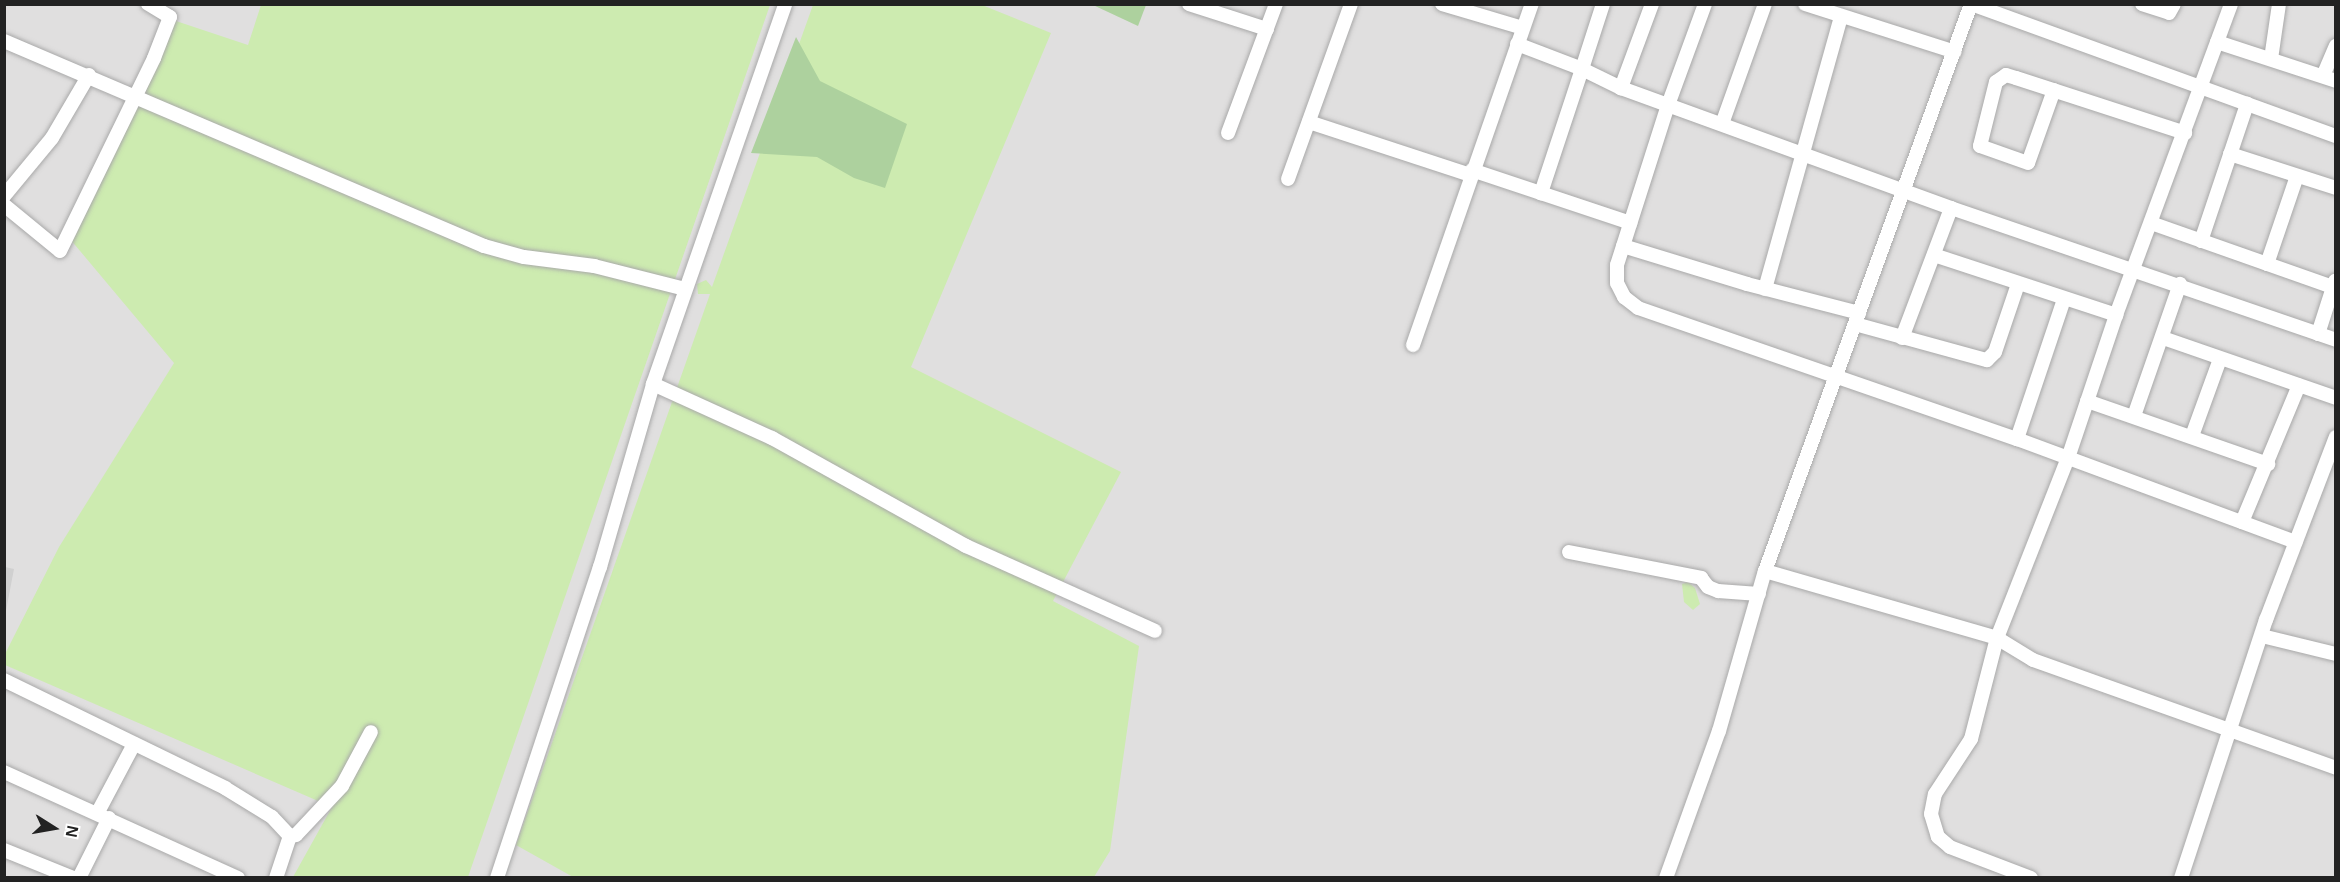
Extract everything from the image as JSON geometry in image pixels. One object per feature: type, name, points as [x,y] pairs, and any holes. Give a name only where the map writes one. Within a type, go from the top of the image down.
[{"type":"street","points":[[4,205],[60,251],[170,17],[148,4]]},
{"type":"street","points":[[497,878],[600,567],[653,384],[785,4]]},
{"type":"street","points":[[1189,4],[1211,8],[1267,29]]},
{"type":"street","points":[[1228,133],[1276,4]]},
{"type":"street","points":[[1288,179],[1351,4]]},
{"type":"street","points":[[1442,4],[1523,28]]},
{"type":"street","points":[[1413,345],[1471,172],[1532,4]]},
{"type":"street","points":[[1541,193],[1604,4]]},
{"type":"street","points":[[1621,88],[1652,4]]},
{"type":"street","points":[[1705,4],[1668,105],[1617,265],[1617,283],[1624,297],[1638,308],[2017,439],[2296,542]]},
{"type":"street","points":[[1722,124],[1765,4]]},
{"type":"street","points":[[1805,4],[1955,52]]},
{"type":"street","points":[[2142,4],[2169,13],[2174,4]]},
{"type":"street","points":[[2031,878],[1950,847],[1938,837],[1931,813],[1935,794],[1971,739],[1998,639],[2068,458],[2116,315],[2185,133],[2230,4]]},
{"type":"street","points":[[2271,59],[2279,4]]},
{"type":"street","points":[[1666,878],[1719,731],[1765,571],[1857,318],[1907,189],[1971,5],[2336,136]]},
{"type":"street","points":[[1765,289],[1841,16]]},
{"type":"street","points":[[4,41],[89,75],[133,97],[484,246],[524,257],[594,266],[686,289]]},
{"type":"street","points":[[2217,42],[2329,79],[2336,46]]},
{"type":"street","points":[[1517,44],[1582,69],[1621,88],[1907,189],[1951,208],[2180,284],[2336,340]]},
{"type":"street","points":[[4,196],[52,138],[89,75]]},
{"type":"street","points":[[2054,90],[2028,163],[1980,146],[1999,77],[2054,90],[2185,133]]},
{"type":"street","points":[[2201,241],[2247,104]]},
{"type":"street","points":[[1309,122],[1541,193],[1630,223]]},
{"type":"street","points":[[2230,154],[2336,188]]},
{"type":"street","points":[[2267,264],[2297,176]]},
{"type":"street","points":[[1902,338],[1951,208]]},
{"type":"street","points":[[2151,223],[2267,264],[2334,283],[2318,334]]},
{"type":"street","points":[[1623,246],[1857,318],[1902,338],[1980,359],[1992,358],[2018,284]]},
{"type":"street","points":[[1934,255],[2116,315]]},
{"type":"street","points":[[2134,416],[2180,284]]},
{"type":"street","points":[[2017,439],[2064,299]]},
{"type":"street","points":[[2163,338],[2336,398]]},
{"type":"street","points":[[2192,436],[2220,359]]},
{"type":"street","points":[[653,384],[772,438],[966,546],[1155,630]]},
{"type":"street","points":[[2242,522],[2299,385]]},
{"type":"street","points":[[2087,401],[2268,464]]},
{"type":"street","points":[[2181,878],[2262,636],[2336,437]]},
{"type":"street","points":[[1569,552],[1701,578],[1708,588],[1718,591],[1759,594]]},
{"type":"street","points":[[1765,571],[1998,639],[2033,660],[2232,728],[2336,768]]},
{"type":"street","points":[[2262,636],[2336,654]]},
{"type":"street","points":[[4,680],[253,805],[285,827],[290,836],[276,878]]},
{"type":"street","points":[[290,836],[299,832],[342,786],[371,732]]},
{"type":"street","points":[[79,878],[103,815],[135,744]]},
{"type":"street","points":[[4,772],[238,878]]},
{"type":"street","points":[[4,849],[73,878]]},
{"type":"shaded area","points":[[5,5],[2335,5],[2335,878],[5,878]]},
{"type":"shaded area","points":[[4,567],[14,569],[5,616]]},
{"type":"green space","points":[[1146,4],[1138,26],[1093,5]]},
{"type":"green space","points":[[261,5],[770,5],[468,877],[293,877],[332,807],[5,665],[4,656],[59,547],[174,363],[70,239],[173,20],[248,45]]},
{"type":"green space","points":[[813,5],[982,5],[1051,33],[911,367],[1121,472],[1053,601],[1139,646],[1110,851],[1094,877],[573,877],[516,845],[710,294],[698,294],[697,284],[706,280],[712,287]]},
{"type":"green space","points":[[796,37],[820,81],[907,124],[885,188],[854,178],[817,157],[751,153]]},
{"type":"green space","points":[[1688,582],[1695,588],[1700,604],[1693,610],[1684,602],[1682,584]]}]
